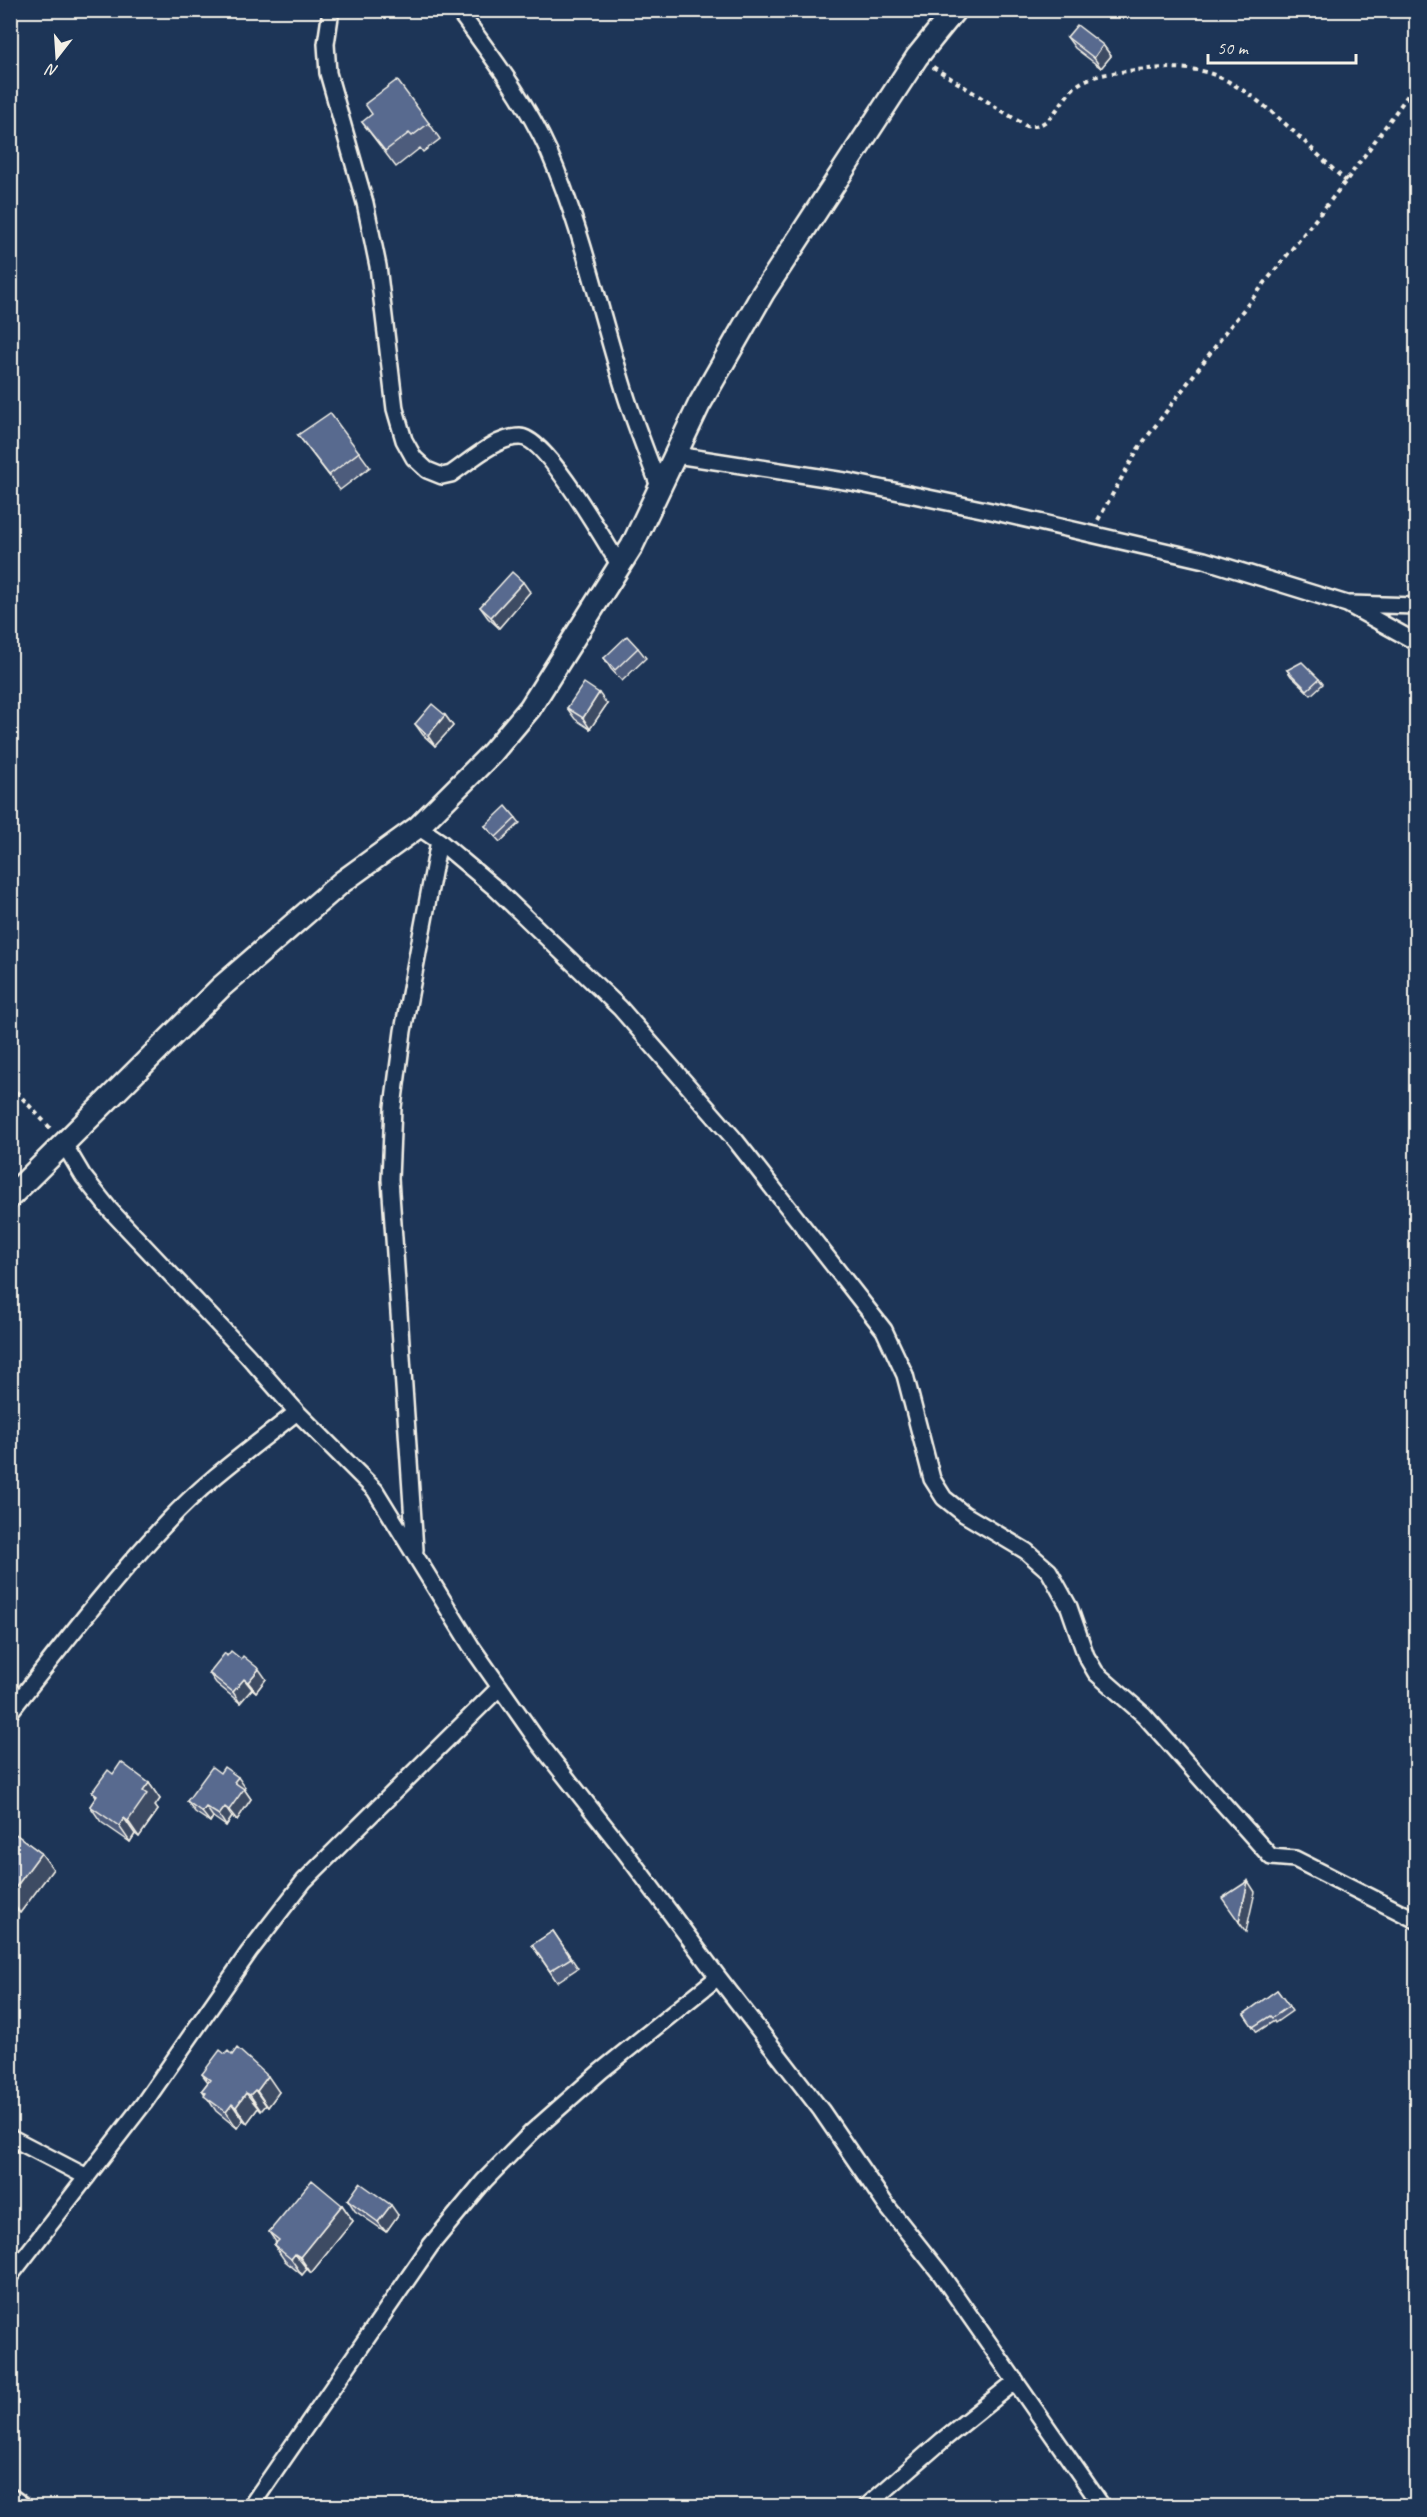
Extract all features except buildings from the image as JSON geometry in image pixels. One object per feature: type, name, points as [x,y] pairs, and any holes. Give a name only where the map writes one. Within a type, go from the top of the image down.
[{"type":"street","points":[[331,10],[326,44],[328,72],[365,203],[378,267],[395,409],[404,440],[414,458],[427,470],[442,476],[451,474],[499,442],[519,437],[532,440],[545,453],[580,502],[620,566]]},
{"type":"street","points":[[458,10],[534,122],[549,153],[579,235],[628,401],[660,489]]},
{"type":"street","points":[[10,1197],[221,987],[275,938],[342,882],[418,827],[492,753],[530,708],[632,546],[699,405],[763,293],[917,57],[956,10]]},
{"type":"street","points":[[676,455],[851,482],[1204,560],[1347,604],[1416,642]]},
{"type":"street","points":[[1347,604],[1416,606]]},
{"type":"street","points":[[418,827],[440,841],[495,888],[620,1008],[736,1141],[884,1330],[905,1375],[932,1479],[944,1498],[964,1514],[1026,1551],[1048,1571],[1069,1607],[1086,1656],[1095,1673],[1144,1714],[1271,1857],[1295,1859],[1416,1920]]},
{"type":"street","points":[[415,1553],[390,1179],[393,1107],[403,1031],[440,841]]},
{"type":"street","points":[[64,1144],[83,1176],[110,1209],[247,1354],[297,1412],[375,1490],[471,1646],[539,1743],[821,2110],[886,2205],[940,2273],[1102,2506]]},
{"type":"street","points":[[10,1712],[103,1595],[169,1520],[222,1472],[297,1412]]},
{"type":"street","points":[[10,2276],[144,2103],[249,1952],[304,1881],[500,1687]]},
{"type":"street","points":[[251,2506],[431,2245],[484,2181],[532,2132],[601,2071],[718,1977]]},
{"type":"street","points":[[10,2137],[87,2177]]},
{"type":"street","points":[[867,2506],[944,2439],[1016,2381]]},
{"type":"street","points":[[10,2496],[24,2506]]},
{"type":"path","points":[[917,57],[1026,126],[1036,128],[1045,123],[1077,85],[1105,74],[1171,69],[1206,72],[1247,94],[1270,111],[1346,181]]},
{"type":"path","points":[[1091,534],[1138,449],[1228,328],[1346,181],[1416,84]]},
{"type":"path","points":[[10,1085],[64,1144]]}]
